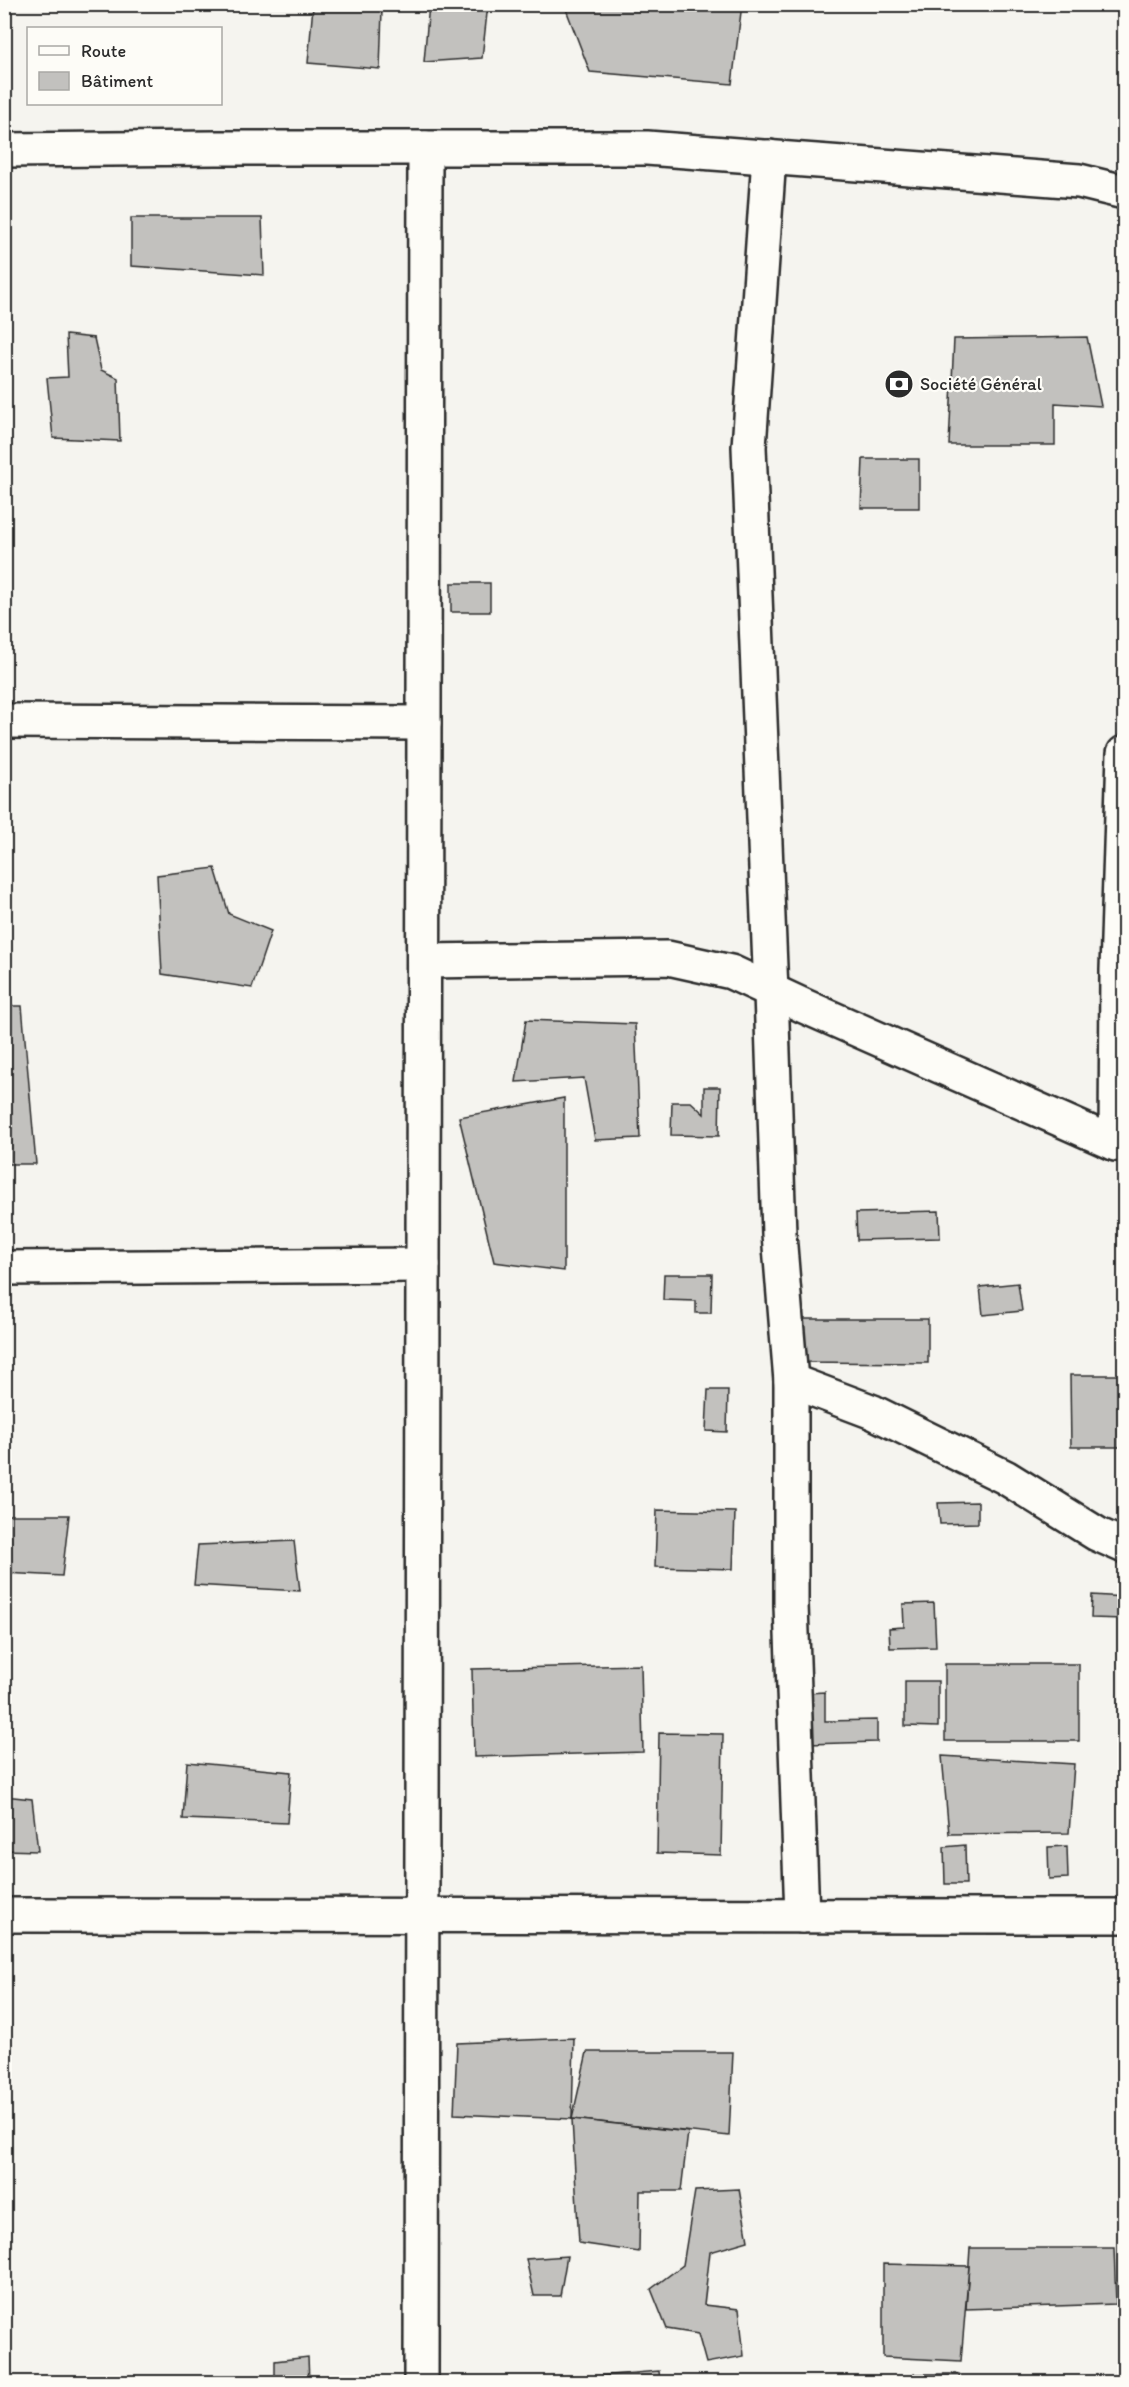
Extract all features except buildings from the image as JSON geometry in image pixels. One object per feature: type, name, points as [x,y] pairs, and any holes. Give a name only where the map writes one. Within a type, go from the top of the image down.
[{"type":"street","points":[[421,2382],[425,148]]},
{"type":"street","points":[[4,150],[647,148],[1079,181],[1125,192]]},
{"type":"street","points":[[769,157],[749,447],[779,1234],[791,1381],[791,1605],[802,1916]]},
{"type":"street","points":[[4,721],[424,723]]},
{"type":"street","points":[[424,961],[668,958],[731,972],[771,992],[1120,1144],[1117,969],[1124,770]]},
{"type":"street","points":[[4,1268],[423,1265]]},
{"type":"street","points":[[791,1381],[873,1412],[1005,1478],[1096,1534],[1125,1546]]},
{"type":"street","points":[[4,1915],[1125,1916]]},
{"type":"place","name":"Société Général","points":[[899,384]]}]
